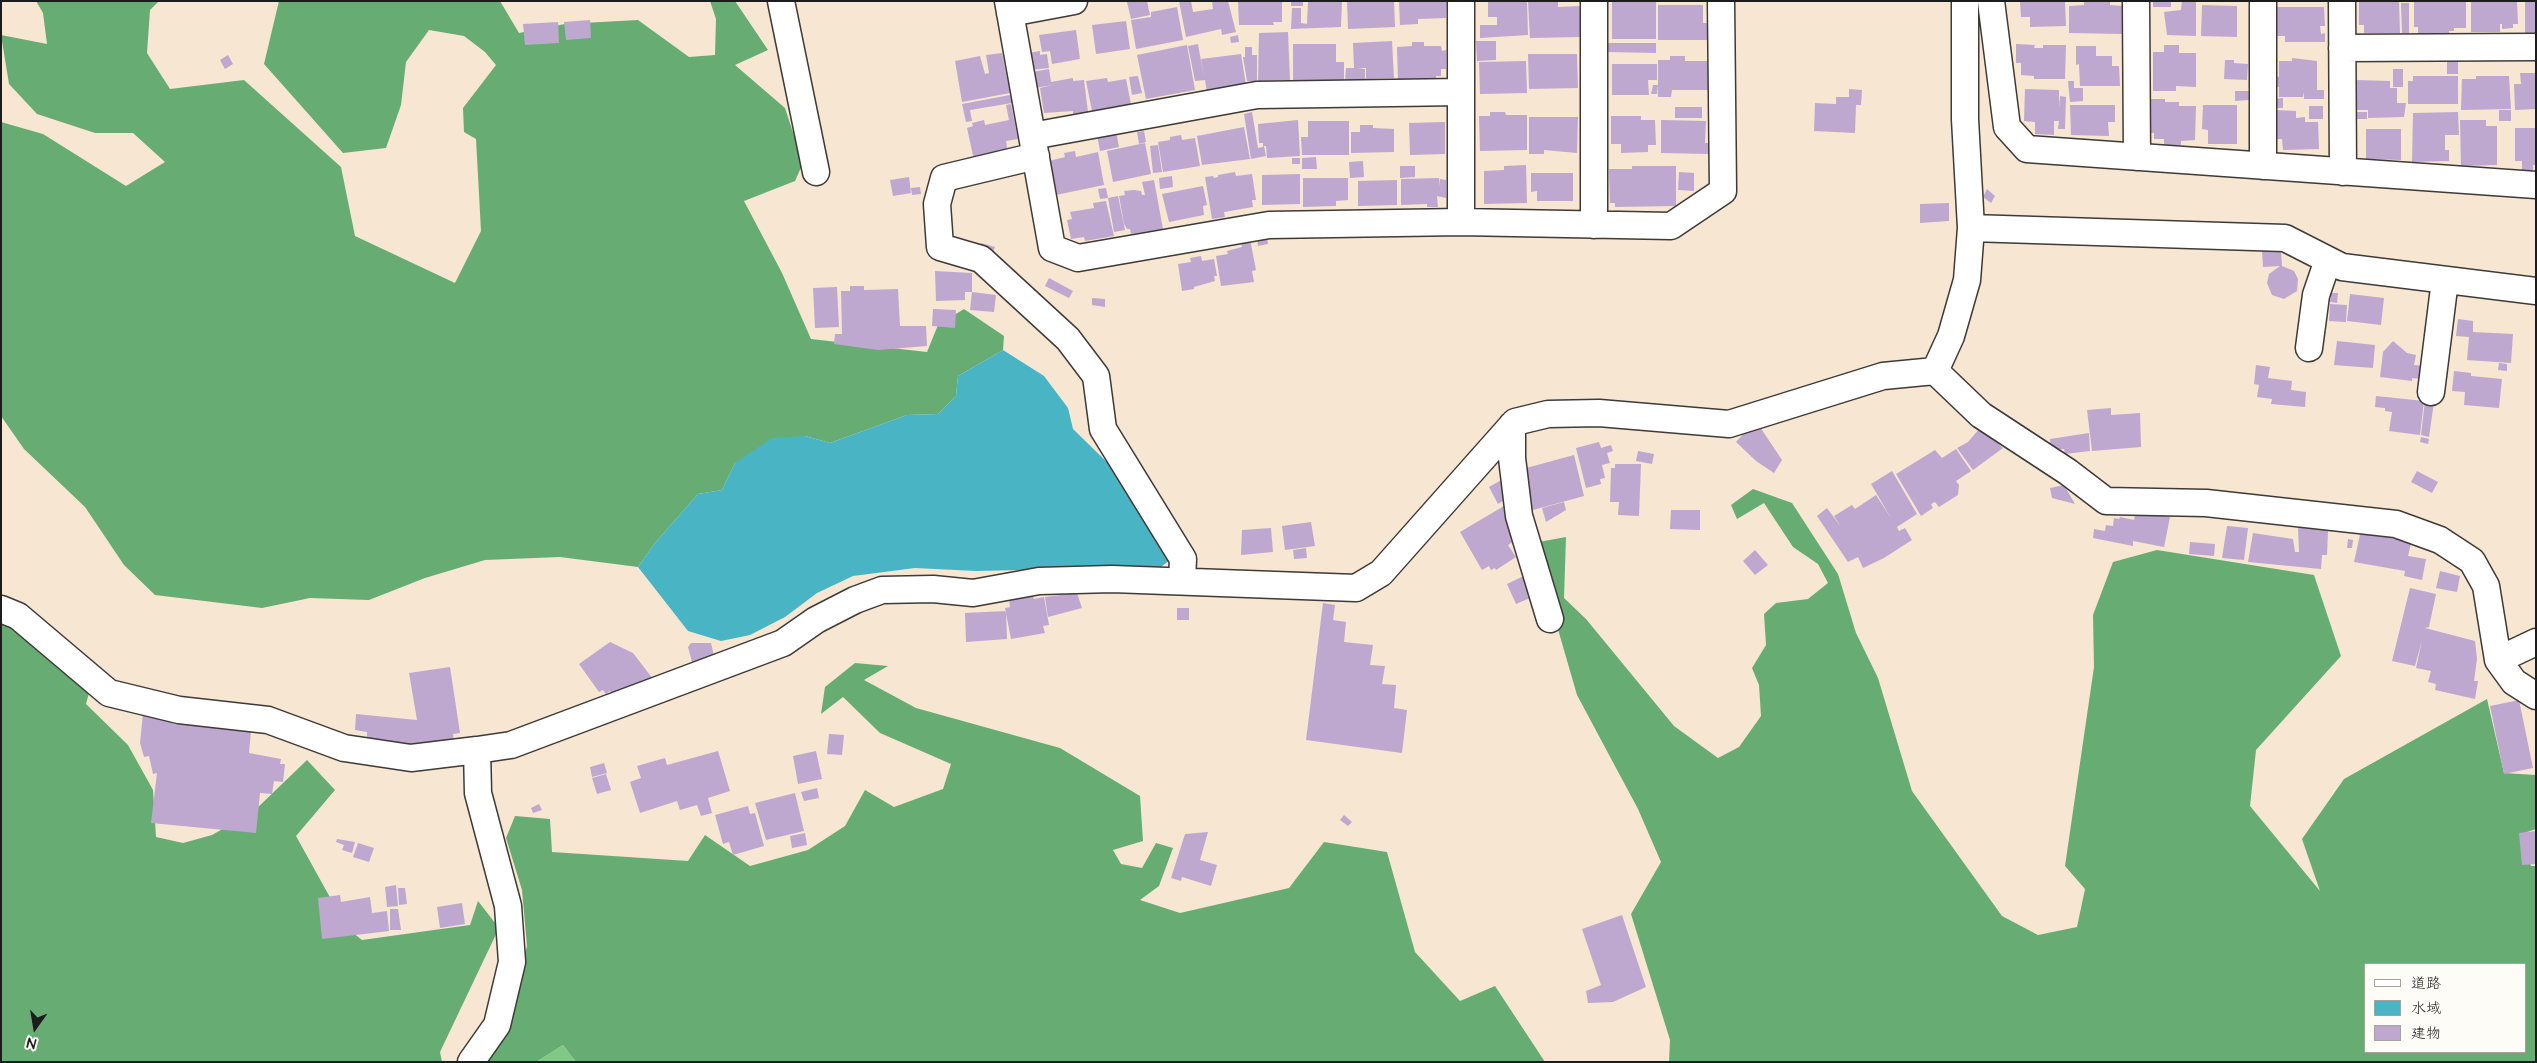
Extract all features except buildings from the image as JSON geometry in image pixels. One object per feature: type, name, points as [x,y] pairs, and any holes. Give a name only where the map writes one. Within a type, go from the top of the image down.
[{"type":"street","points":[[781,1],[816,172]]},
{"type":"street","points":[[1074,1],[1009,7],[1052,248],[1078,258],[1269,225],[1461,222],[1671,226],[1723,191],[1721,1]]},
{"type":"street","points":[[1461,1],[1461,222]]},
{"type":"street","points":[[1594,1],[1594,224]]},
{"type":"street","points":[[1935,371],[1951,336],[1967,280],[1971,228],[1965,119],[1965,1]]},
{"type":"street","points":[[1992,1],[2008,127],[2027,149],[2536,186]]},
{"type":"street","points":[[2136,1],[2137,157]]},
{"type":"street","points":[[2263,1],[2264,166]]},
{"type":"street","points":[[2342,1],[2343,172]]},
{"type":"street","points":[[2342,48],[2536,47]]},
{"type":"street","points":[[1182,581],[1183,559],[1103,429],[1096,376],[1068,339],[981,259],[940,247],[937,204],[944,178],[1034,146],[1257,95],[1461,92]]},
{"type":"street","points":[[1971,228],[2285,238],[2342,267],[2536,291]]},
{"type":"street","points":[[2309,348],[2316,295],[2328,260]]},
{"type":"street","points":[[2431,392],[2445,280]]},
{"type":"street","points":[[1,609],[18,616],[109,693],[179,710],[268,720],[344,748],[411,758],[477,750],[511,745],[783,643],[816,620],[855,600],[882,590],[933,589],[973,593],[1039,581],[1112,579],[1356,588],[1381,573],[1515,422],[1548,414],[1599,413],[1729,424],[1883,376],[1935,371],[1980,415],[2068,472],[2106,501],[2206,503],[2396,524],[2440,540],[2472,561],[2486,586],[2498,660],[2514,682],[2536,696]]},
{"type":"street","points":[[1512,425],[1512,458],[1519,516],[1550,619]]},
{"type":"street","points":[[2498,660],[2536,642]]},
{"type":"street","points":[[471,1062],[497,1025],[512,962],[508,906],[478,793],[477,750]]},
{"type":"green space","points":[[36,1],[159,1],[150,10],[147,53],[170,89],[244,80],[341,167],[355,236],[455,283],[481,231],[476,139],[464,132],[463,108],[496,65],[485,52],[464,36],[429,30],[406,62],[401,105],[386,148],[343,153],[264,64],[279,1],[500,1],[519,33],[565,24],[638,20],[689,57],[715,55],[716,19],[710,1],[735,1],[768,50],[735,65],[785,108],[803,163],[795,181],[744,201],[782,273],[811,339],[927,352],[938,325],[964,309],[1004,336],[1003,350],[958,376],[956,396],[938,414],[907,415],[830,443],[805,436],[735,463],[722,490],[698,494],[655,543],[638,567],[560,557],[485,560],[425,578],[369,600],[310,598],[262,608],[155,595],[124,565],[85,507],[24,449],[1,416],[1,122],[43,134],[126,186],[165,162],[133,133],[95,133],[37,114],[9,84],[1,35],[47,44],[43,13]]},
{"type":"green space","points":[[1753,489],[1792,503],[1838,574],[1856,633],[1878,678],[1912,791],[2002,916],[2038,935],[2077,927],[2085,889],[2065,866],[2094,667],[2093,615],[2113,562],[2157,550],[2314,575],[2341,656],[2256,750],[2250,806],[2320,891],[2302,839],[2344,779],[2487,699],[2504,773],[2536,775],[2536,829],[2521,834],[2531,866],[2536,866],[2536,1062],[1669,1062],[1670,1040],[1631,914],[1661,862],[1638,809],[1577,695],[1533,543],[1566,537],[1564,598],[1586,619],[1674,726],[1718,758],[1739,747],[1761,716],[1759,685],[1752,668],[1766,645],[1764,614],[1776,603],[1808,599],[1828,583],[1818,564],[1793,547],[1764,503],[1737,519],[1731,505]]},
{"type":"green space","points":[[1,614],[92,682],[86,704],[128,745],[153,790],[156,837],[183,843],[212,835],[254,811],[307,760],[335,790],[296,836],[347,928],[362,940],[470,925],[478,901],[499,928],[440,1052],[442,1062],[1,1062]]},
{"type":"green space","points":[[855,663],[888,666],[864,680],[916,708],[1060,748],[1140,796],[1143,841],[1113,850],[1121,864],[1142,868],[1156,843],[1173,848],[1159,886],[1140,900],[1180,913],[1289,888],[1324,842],[1387,852],[1415,952],[1460,1001],[1495,986],[1545,1062],[576,1062],[563,1045],[536,1062],[480,1062],[512,1005],[527,946],[522,890],[506,838],[515,816],[550,819],[552,852],[688,861],[705,835],[750,866],[808,850],[845,826],[865,790],[894,807],[943,789],[951,764],[880,733],[843,697],[821,714],[825,687]]},
{"type":"green space","points":[[563,1045],[576,1062],[536,1062]]},
{"type":"water","points":[[1003,350],[1044,376],[1068,408],[1073,429],[1115,470],[1175,556],[1161,567],[976,571],[915,568],[853,576],[817,593],[785,617],[750,635],[721,641],[688,631],[638,567],[655,543],[698,494],[722,490],[735,463],[772,438],[805,436],[830,443],[907,415],[938,414],[956,396],[958,376]]}]
